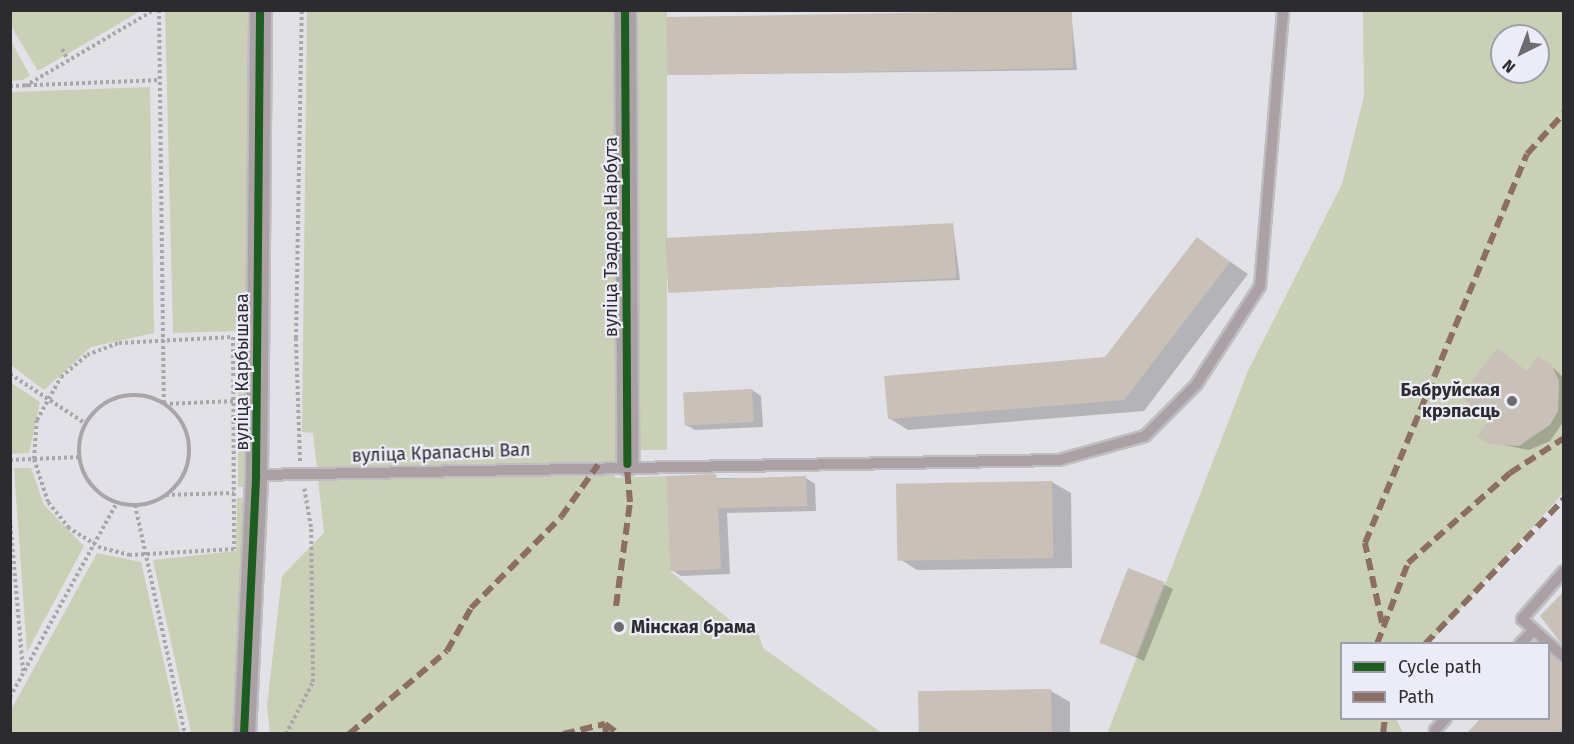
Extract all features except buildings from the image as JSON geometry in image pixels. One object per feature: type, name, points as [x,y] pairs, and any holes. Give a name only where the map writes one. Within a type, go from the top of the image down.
[{"type":"street","name":"вуліца Карбышава","points":[[244,734],[256,485],[260,10]]},
{"type":"street","name":"вуліца Тэадора Нарбута","points":[[625,10],[627,464]]},
{"type":"lane","name":"вуліца Крапасны Вал","points":[[256,485],[302,474],[627,464],[1059,460],[1145,436],[1196,385],[1260,286],[1283,10]]},
{"type":"lane","points":[[1547,642],[1522,620],[1562,576]]},
{"type":"lane","points":[[1522,642],[1534,630]]},
{"type":"lane","points":[[1550,645],[1563,657]]},
{"type":"lane","points":[[1435,730],[1444,720]]},
{"type":"path","points":[[25,86],[154,10]]},
{"type":"path","points":[[159,10],[164,404],[185,429],[189,453],[182,477],[165,495]]},
{"type":"path","points":[[286,734],[313,681],[311,527],[302,474],[296,338],[302,10]]},
{"type":"path","points":[[62,49],[68,60]]},
{"type":"path","points":[[10,86],[160,80]]},
{"type":"path","points":[[233,337],[234,549],[147,555],[94,545],[69,528],[48,502],[34,459],[37,420],[46,399],[61,376],[87,355],[119,343],[164,340],[233,337]]},
{"type":"path","points":[[10,374],[86,424]]},
{"type":"path","points":[[256,485],[233,493],[165,495],[135,505],[117,502],[89,482],[80,457],[86,424],[102,405],[125,396],[164,404],[257,402]]},
{"type":"path","points":[[10,460],[80,457]]},
{"type":"path","points":[[10,697],[117,502]]},
{"type":"path","points":[[135,505],[185,734]]},
{"type":"path","points":[[10,519],[23,674]]},
{"type":"green space","points":[[11,10],[138,10],[139,12],[38,71],[11,26]]},
{"type":"green space","points":[[165,11],[253,11],[252,397],[238,397],[237,331],[173,333]]},
{"type":"green space","points":[[307,11],[618,11],[615,478],[666,476],[670,571],[736,625],[756,626],[763,648],[882,733],[270,734],[267,705],[282,576],[324,533],[313,433],[302,432]]},
{"type":"green space","points":[[637,11],[667,11],[667,450],[637,450]]},
{"type":"green space","points":[[1363,11],[1563,11],[1563,493],[1431,642],[1340,642],[1340,720],[1396,720],[1403,733],[1107,734],[1248,371],[1342,184],[1364,96]]},
{"type":"green space","points":[[11,41],[30,76],[22,80],[11,81]]},
{"type":"green space","points":[[150,87],[154,333],[91,347],[44,390],[11,365],[11,92]]},
{"type":"green space","points":[[10,382],[40,402],[29,453],[11,454]]},
{"type":"green space","points":[[238,404],[253,404],[249,487],[238,487]]},
{"type":"green space","points":[[14,468],[31,468],[44,505],[84,546],[27,652]]},
{"type":"green space","points":[[237,498],[250,498],[238,733],[191,733],[153,560],[236,551]]},
{"type":"green space","points":[[97,553],[141,562],[180,733],[11,733],[11,710]]},
{"type":"marked path","points":[[1382,623],[1365,543],[1527,154],[1564,113]]},
{"type":"marked path","points":[[1378,642],[1408,563],[1510,473],[1564,438]]},
{"type":"marked path","points":[[616,606],[630,502],[627,464]]},
{"type":"marked path","points":[[349,734],[447,651],[471,608],[561,517],[598,465]]},
{"type":"marked path","points":[[1427,642],[1564,499]]},
{"type":"marked path","points":[[1383,734],[1385,720]]},
{"type":"marked path","points":[[605,724],[619,734]]},
{"type":"marked path","points":[[563,734],[605,724],[606,734]]},
{"type":"cycle path","points":[[244,734],[256,475],[260,10]]},
{"type":"cycle path","points":[[625,10],[627,464]]},
{"type":"place","name":"Бабруйская крэпасць","points":[[1512,401]]},
{"type":"place","name":"Мінская брама","points":[[619,627]]}]
